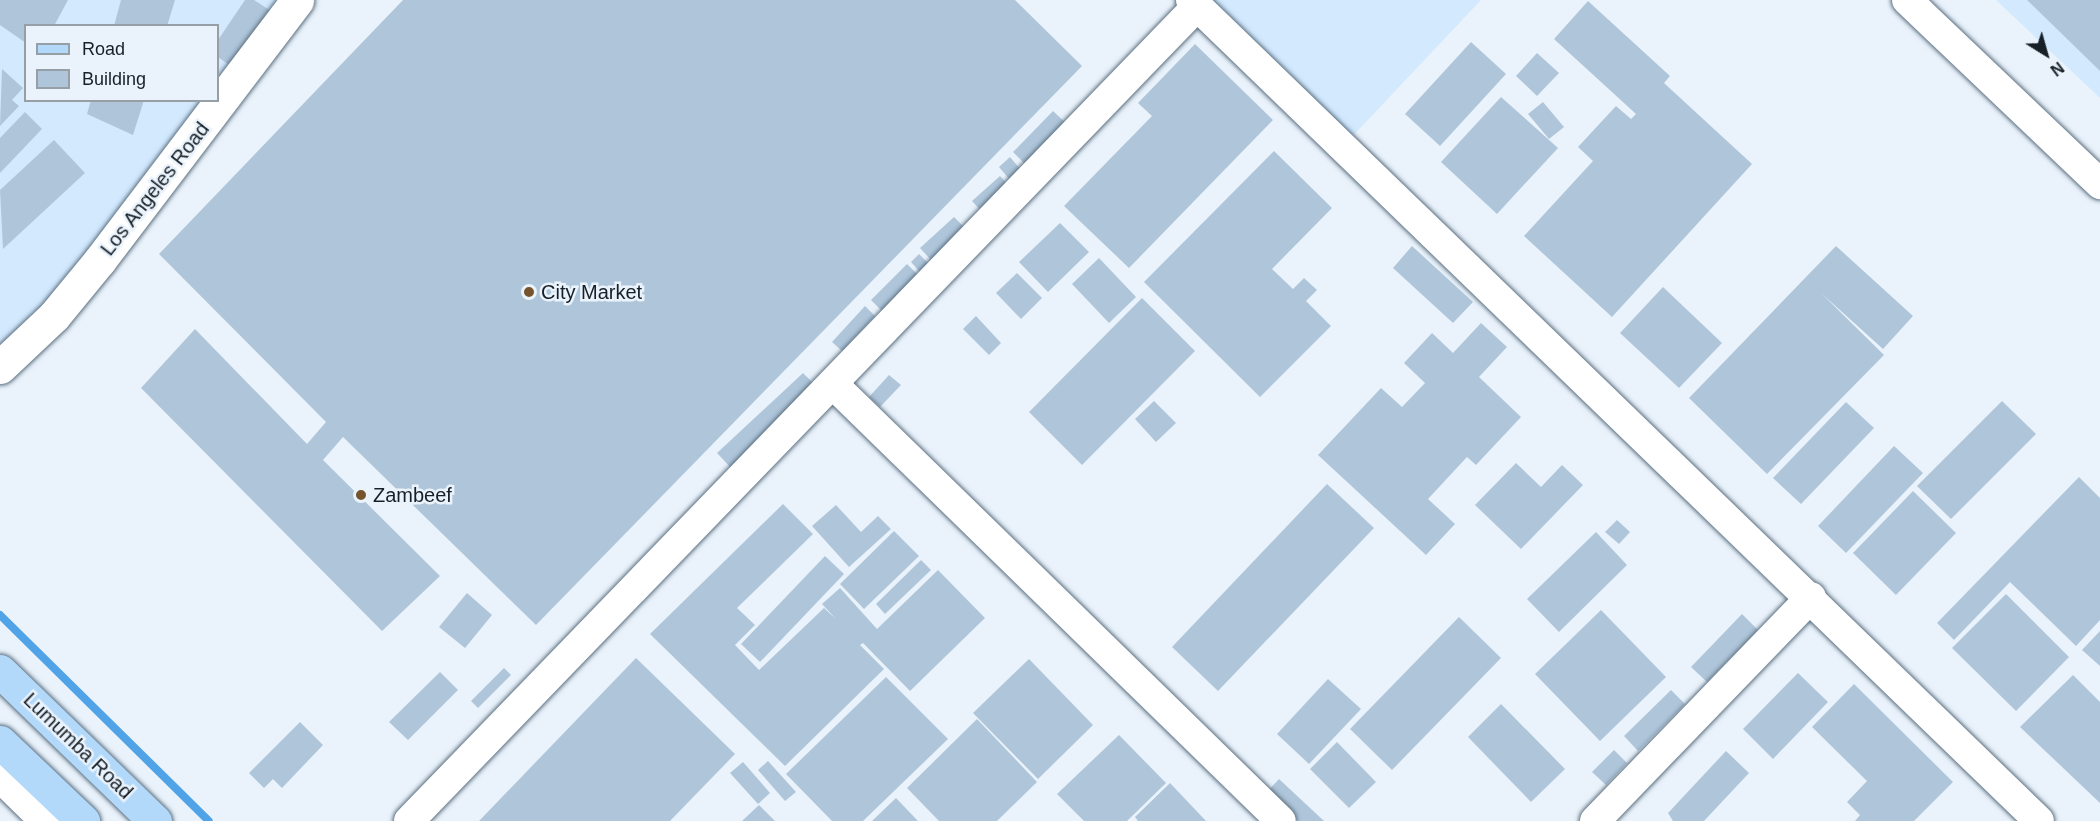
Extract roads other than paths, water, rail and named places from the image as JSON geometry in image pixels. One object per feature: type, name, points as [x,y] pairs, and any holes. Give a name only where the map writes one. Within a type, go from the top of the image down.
[{"type":"main road","name":"Los Angeles Road","points":[[0,367],[54,316],[100,260],[297,0]]},
{"type":"main road","name":"Lumumba Road","points":[[0,671],[155,821]]},
{"type":"main road","points":[[0,742],[83,821]]},
{"type":"street","points":[[1907,0],[2100,184]]},
{"type":"street","points":[[409,821],[834,385],[1194,3],[1811,597],[2039,821]]},
{"type":"street","points":[[834,385],[1281,821]]},
{"type":"street","points":[[1595,821],[1811,597]]},
{"type":"street","points":[[0,777],[45,821]]},
{"type":"waterway","points":[[0,615],[209,821]]},
{"type":"place","name":"City Market","points":[[529,292]]},
{"type":"place","name":"Zambeef","points":[[361,495]]}]
